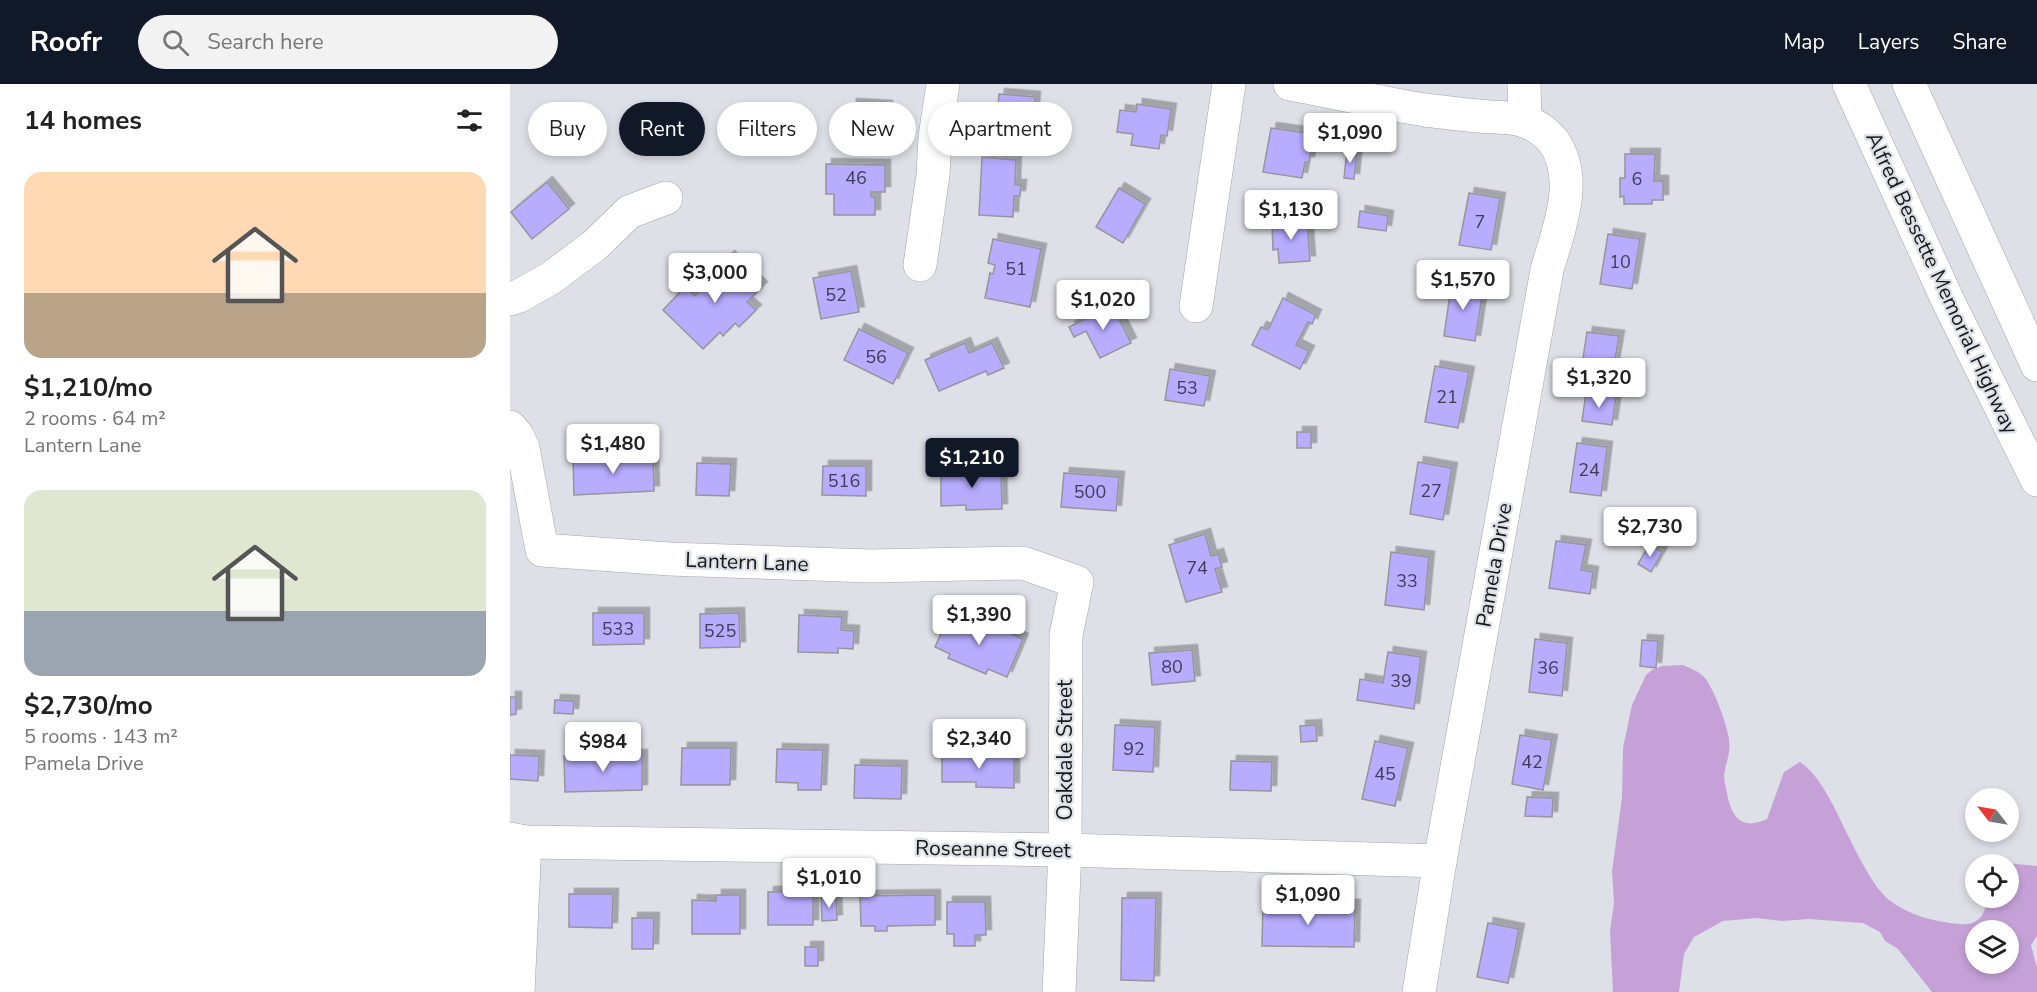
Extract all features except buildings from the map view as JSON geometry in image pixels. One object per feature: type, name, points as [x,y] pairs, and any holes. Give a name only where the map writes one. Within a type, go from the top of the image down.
[{"type":"main road","points":[[920,265],[943,84]]},
{"type":"main road","points":[[1196,306],[1230,84]]},
{"type":"main road","points":[[1290,84],[1397,105],[1510,118],[1524,122],[1524,84]]},
{"type":"main road","name":"Alfred Bessette Memorial Highway","points":[[1849,84],[1948,301],[2037,480]]},
{"type":"main road","points":[[1909,84],[2037,365]]},
{"type":"main road","name":"Pamela Drive","points":[[1419,992],[1440,861],[1547,270],[1565,205],[1565,173],[1553,141],[1544,132],[1524,122]]},
{"type":"main road","points":[[510,299],[551,278],[595,245],[629,212],[666,198]]},
{"type":"main road","name":"Lantern Lane","points":[[510,428],[523,448],[542,550],[670,559],[871,566],[1023,562],[1077,582]]},
{"type":"main road","name":"Oakdale Street","points":[[1059,992],[1065,850],[1066,635],[1077,582]]},
{"type":"main road","points":[[518,840],[518,992]]},
{"type":"main road","name":"Roseanne Street","points":[[518,840],[1065,850],[1440,861]]},
{"type":"shaded area","points":[[1683,665],[1701,674],[1707,681],[1728,733],[1729,749],[1724,780],[1731,809],[1739,820],[1751,823],[1767,819],[1784,772],[1800,762],[1810,770],[1823,787],[1858,856],[1881,892],[1889,900],[1922,917],[1941,922],[1965,924],[1965,974],[2019,974],[2019,920],[1977,920],[1985,908],[2019,908],[2019,864],[2037,866],[2037,936],[2031,945],[2037,968],[2037,992],[1932,992],[1898,949],[1885,941],[1880,932],[1863,923],[1809,919],[1782,921],[1757,918],[1723,921],[1694,937],[1684,954],[1679,992],[1613,992],[1610,931],[1614,903],[1612,871],[1622,798],[1623,748],[1632,705],[1646,675],[1662,666]]}]
